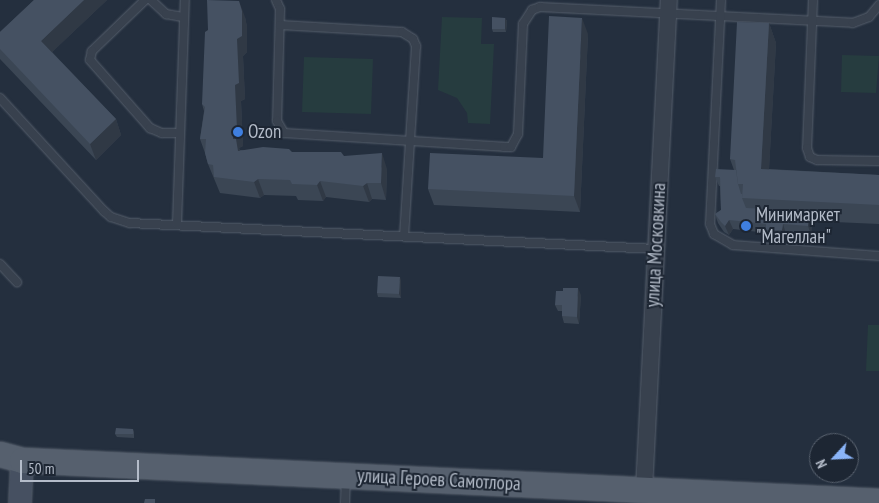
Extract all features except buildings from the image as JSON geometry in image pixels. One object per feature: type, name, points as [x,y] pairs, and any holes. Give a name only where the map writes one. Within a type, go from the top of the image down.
[{"type":"main road","name":"улица Героев Самотлора","points":[[11,457],[644,490],[682,498],[879,501]]},
{"type":"main road","points":[[11,457],[20,503]]},
{"type":"street","name":"улица Московкина","points":[[644,490],[669,7]]},
{"type":"lane","points":[[145,0],[92,51],[90,60],[150,128],[162,133],[180,133]]},
{"type":"lane","points":[[151,0],[166,14],[183,17]]},
{"type":"lane","points":[[177,224],[185,0]]},
{"type":"lane","points":[[276,0],[280,9],[276,121],[284,133],[511,147],[518,134],[524,24],[532,10],[540,7],[669,7],[720,16],[812,22],[861,22],[879,5]]},
{"type":"lane","points":[[721,0],[710,224],[714,234],[732,245],[879,256]]},
{"type":"lane","points":[[813,0],[807,148],[810,157],[817,160],[879,162]]},
{"type":"lane","points":[[280,25],[408,34],[416,46],[404,236]]},
{"type":"lane","points":[[0,98],[111,217],[130,223],[656,249]]},
{"type":"lane","points":[[0,264],[17,282]]},
{"type":"lane","points":[[344,503],[346,475]]},
{"type":"green space","points":[[442,17],[482,18],[481,44],[494,44],[490,124],[468,123],[467,113],[457,98],[438,90]]},
{"type":"green space","points":[[842,55],[879,56],[876,93],[841,92]]},
{"type":"green space","points":[[304,57],[373,59],[371,114],[302,112]]},
{"type":"green space","points":[[868,325],[879,325],[879,371],[866,371]]},
{"type":"place","name":"Ozon","points":[[238,132]]},
{"type":"place","name":"Минимаркет \"Магеллан\"","points":[[746,226]]}]
